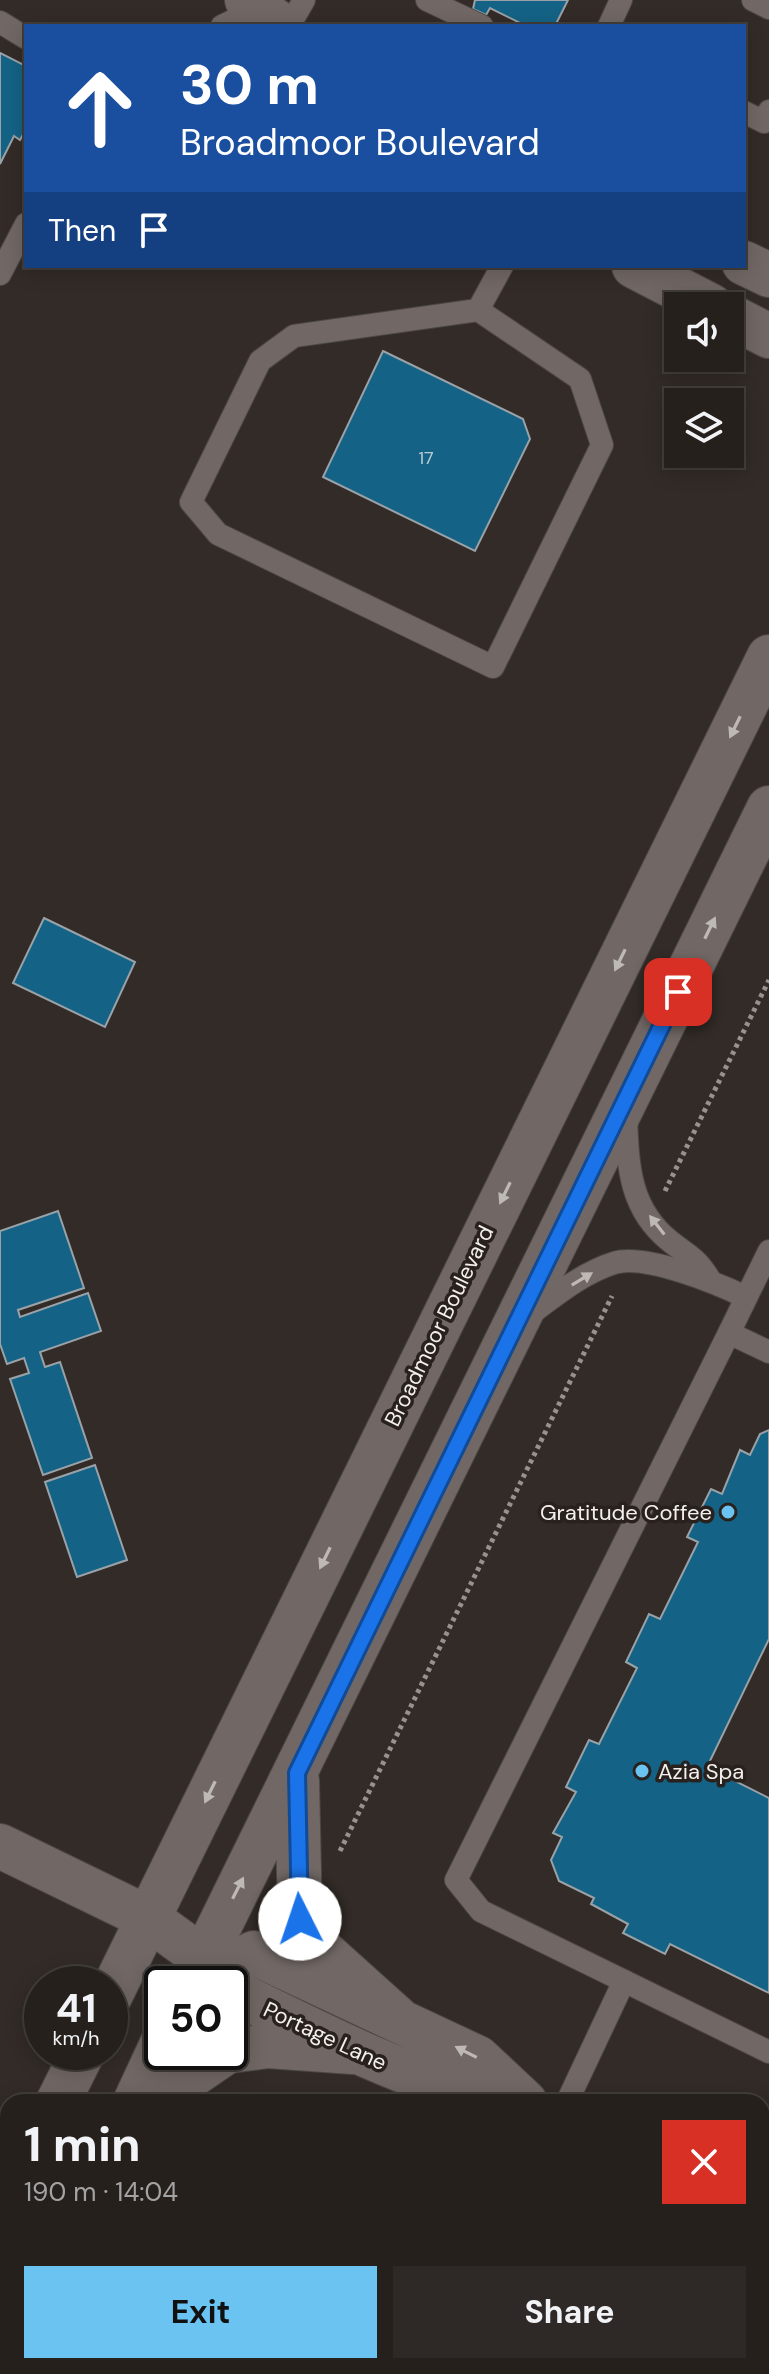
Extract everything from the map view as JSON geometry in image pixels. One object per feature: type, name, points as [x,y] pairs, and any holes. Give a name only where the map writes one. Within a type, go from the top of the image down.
[{"type":"main road","points":[[746,264],[769,275]]},
{"type":"main road","points":[[638,268],[684,292]]},
{"type":"main road","points":[[744,323],[769,336]]},
{"type":"main road","name":"Broadmoor Boulevard","points":[[125,1966],[769,657]]},
{"type":"main road","points":[[207,1966],[297,1773],[769,808]]},
{"type":"main road","points":[[297,1773],[300,1919],[318,1947],[397,2018]]},
{"type":"main road","points":[[0,1846],[148,1918],[203,1966]]},
{"type":"main road","name":"Portage Lane","points":[[215,1966],[254,1953],[478,2058],[516,2094]]},
{"type":"main road","name":"Portage Lane","points":[[248,1999],[353,2052],[466,2094]]},
{"type":"main road","points":[[248,2049],[268,2046],[353,2052]]},
{"type":"main road","points":[[62,2094],[74,2070]]},
{"type":"main road","points":[[139,2094],[150,2070]]},
{"type":"main road","points":[[165,2094],[201,2070]]},
{"type":"lane","points":[[260,17],[304,0]]},
{"type":"lane","points":[[427,0],[478,24]]},
{"type":"lane","points":[[610,24],[621,0]]},
{"type":"lane","points":[[753,0],[769,8]]},
{"type":"lane","points":[[0,22],[24,37]]},
{"type":"lane","points":[[746,113],[764,122],[769,111]]},
{"type":"lane","points":[[0,274],[24,228]]},
{"type":"lane","points":[[478,310],[501,268]]},
{"type":"lane","points":[[478,310],[580,379],[602,445],[493,667],[218,534],[191,502],[260,361],[294,336],[478,310]]},
{"type":"lane","points":[[625,1098],[628,1177],[639,1203],[668,1240],[698,1259],[710,1280]]},
{"type":"lane","points":[[769,1251],[456,1880],[481,1911],[769,2052]]},
{"type":"lane","points":[[518,1323],[583,1277],[617,1261],[710,1280],[746,1297]]},
{"type":"lane","points":[[729,1333],[769,1352]]},
{"type":"lane","points":[[571,2094],[624,1981]]},
{"type":"path","points":[[652,1219],[769,980]]},
{"type":"path","points":[[338,1857],[629,1262]]},
{"type":"building","points":[[475,0],[568,0],[556,24],[522,24],[490,8],[486,15],[473,9]]},
{"type":"building","points":[[0,53],[24,65],[24,133],[20,140],[14,136],[0,164]]},
{"type":"building","points":[[383,351],[523,419],[530,439],[475,551],[323,477]]},
{"type":"building","points":[[44,918],[135,962],[105,1027],[13,983]]},
{"type":"building","points":[[58,1211],[84,1288],[18,1310],[20,1317],[88,1293],[101,1331],[40,1352],[45,1367],[60,1362],[92,1458],[43,1475],[10,1379],[29,1373],[24,1358],[7,1364],[0,1344],[0,1231]]},
{"type":"building","points":[[769,1430],[769,1639],[707,1767],[769,1798],[769,1993],[670,1944],[665,1954],[623,1933],[628,1924],[591,1904],[594,1898],[559,1881],[551,1860],[562,1837],[553,1833],[576,1792],[566,1787],[589,1740],[599,1744],[637,1668],[626,1662],[649,1614],[660,1619],[698,1542],[687,1537],[711,1489],[722,1494],[740,1450],[750,1455],[760,1434]]},
{"type":"building","points":[[95,1465],[127,1560],[77,1577],[45,1482]]},
{"type":"place","name":"Gratitude Coffee","points":[[728,1512]]},
{"type":"place","name":"Azia Spa","points":[[642,1771]]},
{"type":"route","points":[[300,1919],[297,1773],[678,992]]}]
